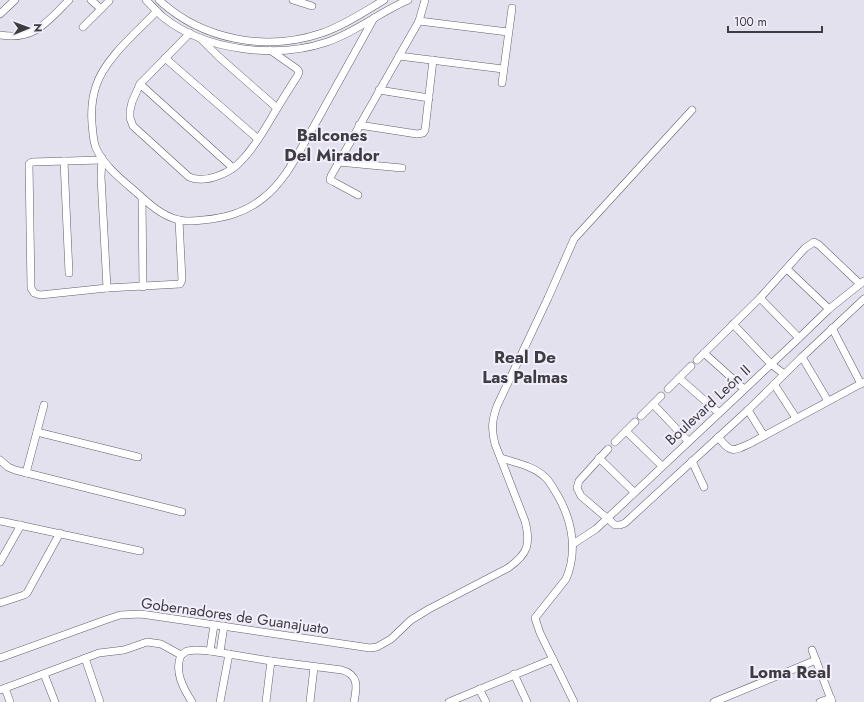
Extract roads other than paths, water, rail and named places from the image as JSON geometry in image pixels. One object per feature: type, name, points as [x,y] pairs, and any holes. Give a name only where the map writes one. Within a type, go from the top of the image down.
[{"type":"street","points":[[0,14],[15,0]]},
{"type":"street","points":[[0,35],[15,36],[36,31],[69,0]]},
{"type":"street","points":[[91,0],[101,9]]},
{"type":"street","points":[[146,0],[173,24],[199,37],[235,47],[270,50],[297,48],[326,42],[408,0]]},
{"type":"street","points":[[159,0],[172,12],[183,19],[214,33],[242,40],[270,42],[285,41],[322,33],[338,26],[384,0]]},
{"type":"street","points":[[293,0],[312,6]]},
{"type":"street","points":[[358,195],[330,180],[331,176],[419,21],[425,0]]},
{"type":"street","points":[[83,27],[109,1]]},
{"type":"street","points":[[502,83],[512,8]]},
{"type":"street","points":[[157,11],[106,65],[96,86],[93,100],[92,122],[94,140],[101,159],[142,198],[161,212],[179,220],[194,221],[230,216],[252,206],[271,191],[297,156],[374,18]]},
{"type":"street","points":[[419,21],[508,32]]},
{"type":"street","points":[[190,33],[140,84],[132,102],[130,121],[133,126],[159,150],[193,179],[210,178],[233,168],[245,158],[298,75],[299,72],[297,69],[270,50]]},
{"type":"street","points":[[199,37],[219,57],[277,108]]},
{"type":"street","points":[[399,56],[503,69]]},
{"type":"street","points":[[165,58],[258,139]]},
{"type":"street","points":[[359,125],[416,134],[423,133],[425,130],[433,60]]},
{"type":"street","points":[[140,84],[233,168]]},
{"type":"street","points":[[379,90],[429,98]]},
{"type":"street","points":[[574,702],[540,633],[535,618],[566,578],[571,565],[573,544],[566,512],[553,487],[546,478],[534,469],[501,458],[492,434],[493,416],[574,239],[692,110]]},
{"type":"street","points":[[101,159],[30,163],[28,167],[31,288],[34,293],[40,295],[107,288],[178,285],[181,283],[179,220]]},
{"type":"street","points":[[101,159],[107,288]]},
{"type":"street","points":[[64,161],[69,274]]},
{"type":"street","points":[[338,162],[402,168]]},
{"type":"street","points":[[142,198],[143,287]]},
{"type":"street","points":[[668,389],[760,298],[805,248],[814,242],[822,247],[862,282]]},
{"type":"street","points":[[787,268],[830,309]]},
{"type":"street","name":"Boulevard León II","points":[[573,544],[596,528],[830,309],[862,282]]},
{"type":"street","points":[[760,298],[799,338]]},
{"type":"street","points":[[608,449],[579,481],[576,488],[581,496],[615,525],[620,525],[625,523],[748,410],[864,299]]},
{"type":"street","points":[[733,324],[771,364],[784,374]]},
{"type":"street","points":[[718,437],[728,448],[734,450],[751,443],[863,383],[832,328]]},
{"type":"street","points":[[704,353],[744,389]]},
{"type":"street","points":[[802,357],[828,401]]},
{"type":"street","points":[[679,378],[719,413]]},
{"type":"street","points":[[774,384],[796,418]]},
{"type":"street","points":[[641,416],[661,396]]},
{"type":"street","points":[[653,404],[688,441]]},
{"type":"street","points":[[26,473],[44,405]]},
{"type":"street","points":[[748,410],[764,436]]},
{"type":"street","points":[[615,442],[635,422]]},
{"type":"street","points":[[626,431],[662,466]]},
{"type":"street","points":[[37,432],[138,457]]},
{"type":"street","name":"Gobernadores de Guanajuato","points":[[0,658],[108,619],[124,615],[141,614],[362,648],[377,647],[391,639],[420,614],[519,561],[526,548],[527,531],[525,521],[501,458]]},
{"type":"street","points":[[599,458],[634,492]]},
{"type":"street","points":[[0,460],[8,467],[26,473],[182,512]]},
{"type":"street","points":[[692,461],[704,487]]},
{"type":"street","points":[[0,521],[140,551]]},
{"type":"street","points":[[0,562],[21,525]]},
{"type":"street","points":[[0,603],[24,596],[27,593],[60,534]]},
{"type":"street","points":[[210,651],[214,625]]},
{"type":"street","points":[[220,652],[224,626]]},
{"type":"street","points":[[10,702],[2,689],[98,653],[124,650],[147,642],[162,644],[181,655]]},
{"type":"street","points":[[192,702],[180,677],[178,667],[181,655],[188,651],[196,650],[220,652],[270,661],[342,670],[353,675],[355,682],[354,702]]},
{"type":"street","points":[[812,650],[832,700],[820,702]]},
{"type":"street","points":[[220,702],[229,654]]},
{"type":"street","points":[[85,658],[100,702]]},
{"type":"street","points":[[449,702],[553,659]]},
{"type":"street","points":[[714,702],[816,660]]},
{"type":"street","points":[[266,702],[270,661]]},
{"type":"street","points":[[310,702],[314,667]]},
{"type":"street","points":[[44,674],[55,702]]},
{"type":"street","points":[[514,674],[527,702]]},
{"type":"street","points":[[480,689],[486,702]]},
{"type":"district","name":"Balcones Del Mirador","points":[[332,145]]},
{"type":"district","name":"Real De Las Palmas","points":[[525,367]]},
{"type":"district","name":"Loma Real","points":[[790,672]]}]
